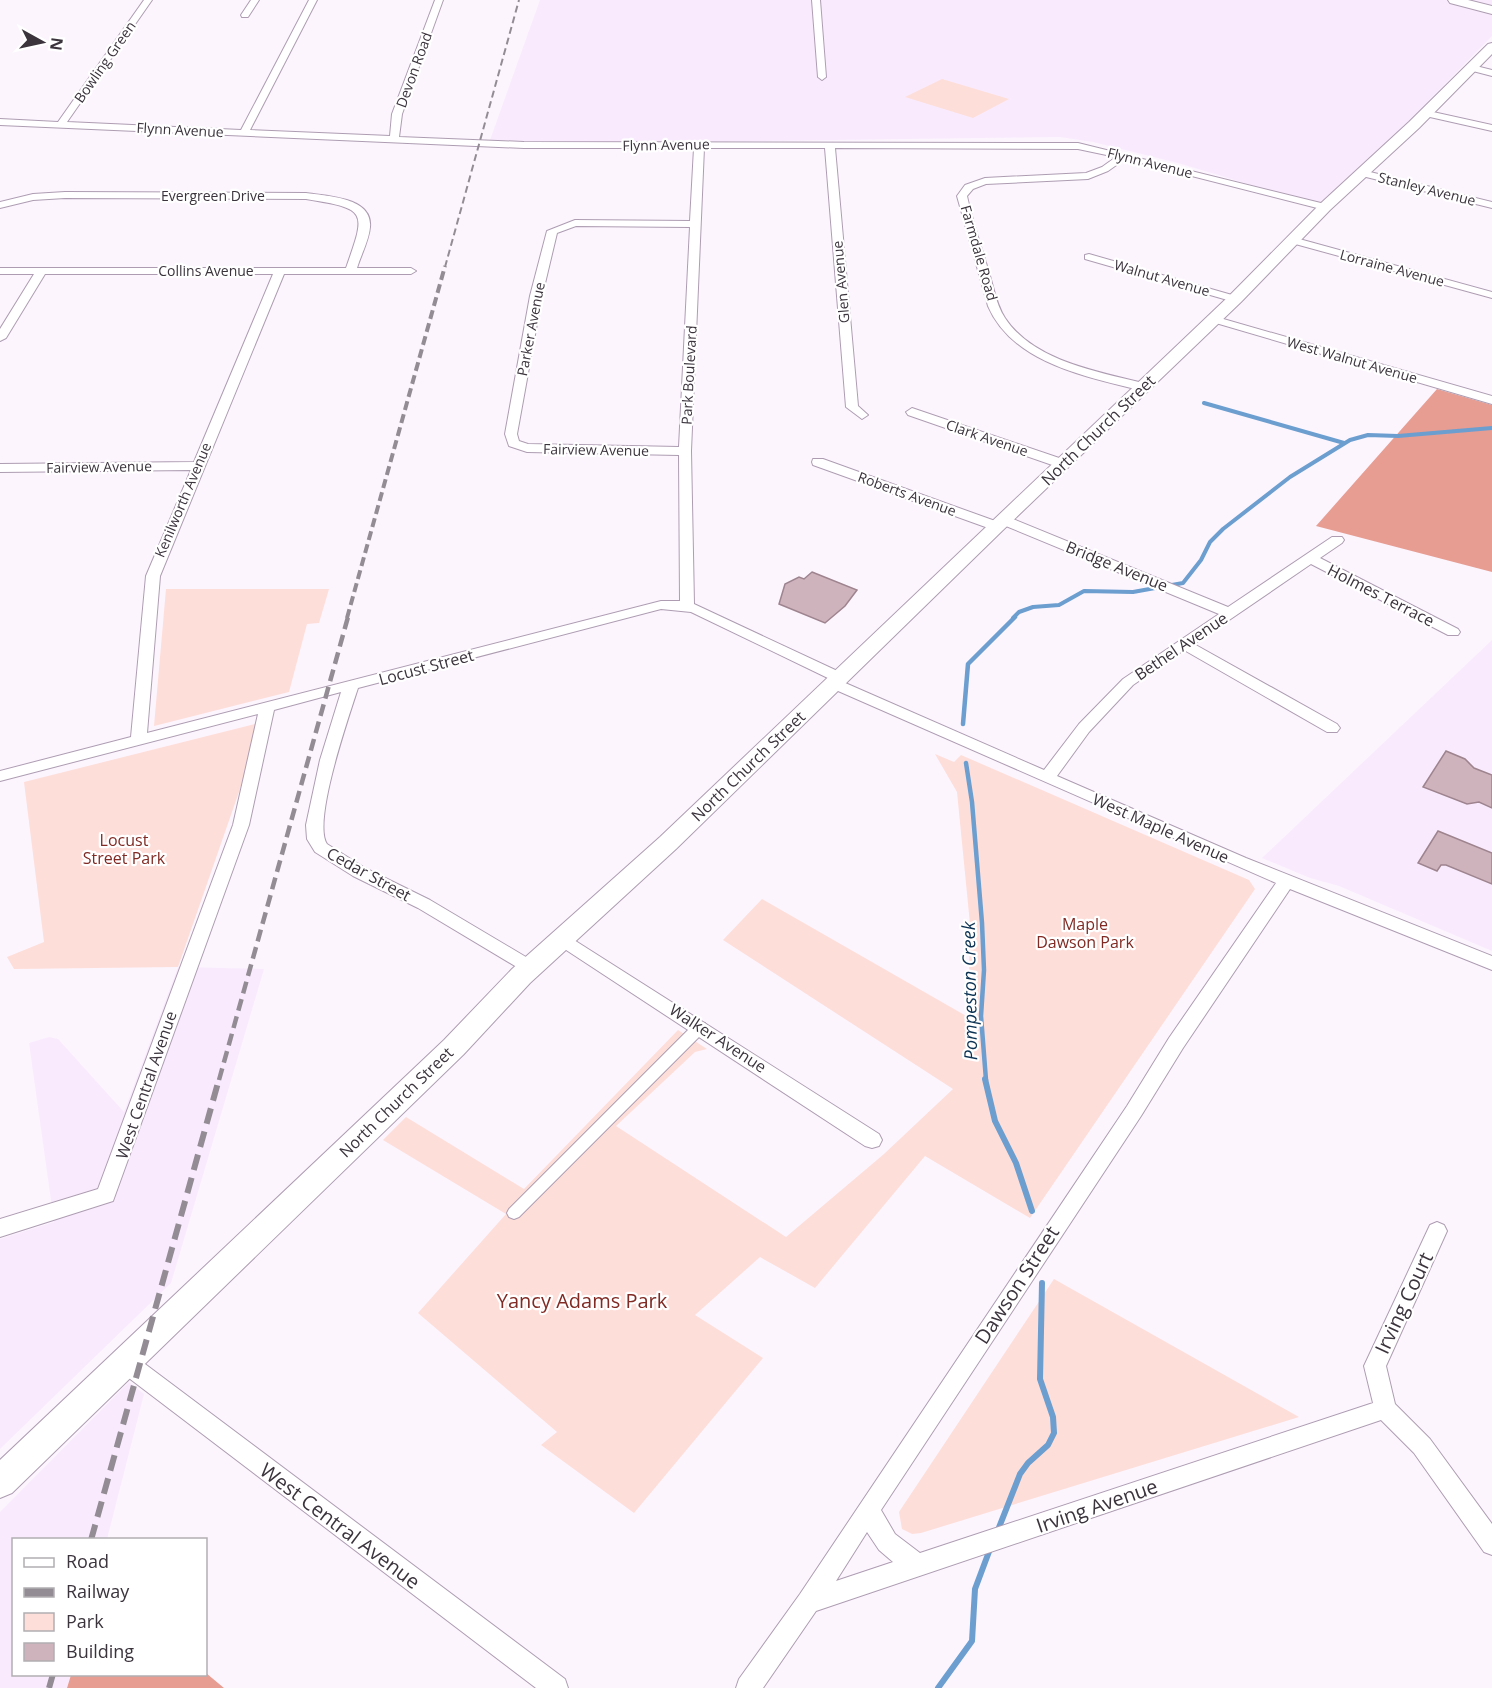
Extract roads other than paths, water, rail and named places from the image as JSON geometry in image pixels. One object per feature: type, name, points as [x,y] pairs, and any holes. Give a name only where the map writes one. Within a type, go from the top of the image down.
[{"type":"main road","points":[[1454,0],[1492,10]]},
{"type":"main road","name":"North Church Street","points":[[0,1482],[454,1047],[530,968],[838,681],[999,523],[1235,299],[1325,207],[1492,47]]},
{"type":"street","name":"Bowling Green","points":[[61,124],[148,0]]},
{"type":"street","points":[[245,15],[255,0]]},
{"type":"street","points":[[244,133],[313,0]]},
{"type":"street","name":"Devon Road","points":[[394,140],[396,120],[439,0]]},
{"type":"street","points":[[816,0],[822,77]]},
{"type":"street","points":[[1472,68],[1492,73]]},
{"type":"street","points":[[1424,113],[1492,128]]},
{"type":"street","name":"Flynn Avenue","points":[[0,122],[524,146],[1069,146],[1123,156],[1325,207]]},
{"type":"street","name":"Park Boulevard","points":[[687,606],[685,451],[699,145]]},
{"type":"street","name":"Glen Avenue","points":[[830,145],[852,407],[862,415]]},
{"type":"street","name":"Farmdale Road","points":[[1123,156],[1105,169],[1088,176],[985,181],[969,187],[962,196],[992,300],[1006,327],[1025,344],[1049,357],[1143,387]]},
{"type":"street","name":"Stanley Avenue","points":[[1362,173],[1492,205]]},
{"type":"street","name":"Evergreen Drive","points":[[0,206],[33,197],[65,195],[328,198],[352,206],[364,218],[365,228],[350,271]]},
{"type":"street","name":"Parker Avenue","points":[[511,438],[529,332],[552,231],[562,226],[585,223],[697,224]]},
{"type":"street","name":"Lorraine Avenue","points":[[1292,240],[1492,295]]},
{"type":"street","name":"Walnut Avenue","points":[[1089,257],[1235,299]]},
{"type":"street","name":"Collins Avenue","points":[[0,271],[411,271]]},
{"type":"street","points":[[0,338],[42,271]]},
{"type":"street","name":"Kenilworth Avenue","points":[[138,742],[153,576],[280,271]]},
{"type":"street","name":"West Walnut Avenue","points":[[1213,319],[1492,400]]},
{"type":"street","name":"Clark Avenue","points":[[912,412],[1063,464]]},
{"type":"street","name":"Fairview Avenue","points":[[511,438],[519,447],[538,449],[685,451]]},
{"type":"street","name":"Roberts Avenue","points":[[818,462],[999,523]]},
{"type":"street","name":"Fairview Avenue","points":[[0,468],[197,466]]},
{"type":"street","name":"Bridge Avenue","points":[[999,523],[1230,613]]},
{"type":"street","name":"Bethel Avenue","points":[[1047,778],[1084,728],[1117,691],[1337,540]]},
{"type":"street","name":"Holmes Terrace","points":[[1310,558],[1453,632]]},
{"type":"street","name":"Locust Street","points":[[0,776],[649,608],[672,604],[687,606],[838,681]]},
{"type":"street","points":[[1184,644],[1332,728]]},
{"type":"street","name":"West Maple Avenue","points":[[838,681],[1047,778],[1286,881],[1492,963]]},
{"type":"street","name":"Cedar Street","points":[[351,686],[328,760],[314,825],[315,839],[321,848],[359,872],[424,904],[530,968]]},
{"type":"street","name":"West Central Avenue","points":[[0,1228],[106,1195],[241,825],[267,708]]},
{"type":"street","name":"Dawson Street","points":[[748,1688],[808,1602],[1286,881]]},
{"type":"street","name":"Walker Avenue","points":[[563,939],[872,1140]]},
{"type":"street","points":[[514,1213],[700,1027]]},
{"type":"street","name":"Irving Court","points":[[1385,1409],[1375,1366],[1437,1232]]},
{"type":"street","name":"West Central Avenue","points":[[125,1362],[556,1688]]},
{"type":"street","points":[[1385,1409],[1422,1446],[1492,1544]]},
{"type":"street","name":"Irving Avenue","points":[[808,1602],[1385,1409]]},
{"type":"street","points":[[869,1508],[877,1532],[891,1547],[918,1565]]},
{"type":"waterway","points":[[1204,403],[1344,443]]},
{"type":"waterway","name":"Pompeston Creek","points":[[1013,618],[1019,612],[1033,607],[1059,605],[1084,591],[1133,592],[1183,583],[1201,560],[1210,542],[1223,529],[1290,477],[1350,440],[1368,435],[1398,436],[1492,428]]},
{"type":"waterway","name":"Pompeston Creek","points":[[963,724],[968,664],[1015,617]]},
{"type":"waterway","name":"Pompeston Creek","points":[[966,763],[972,802],[982,923],[984,970],[981,1016],[986,1080]]},
{"type":"waterway","name":"Pompeston Creek","points":[[985,1079],[995,1121],[1016,1163],[1032,1211]]},
{"type":"waterway","name":"Pompeston Creek","points":[[998,1530],[1020,1474],[1028,1463],[1048,1445],[1054,1433],[1053,1417],[1040,1379],[1042,1283]]},
{"type":"waterway","name":"Pompeston Creek","points":[[938,1688],[972,1641],[975,1589],[990,1549]]},
{"type":"railway","points":[[445,267],[519,0]]},
{"type":"railway","points":[[347,618],[445,266]]},
{"type":"railway","points":[[219,1080],[348,617]]},
{"type":"railway","points":[[92,1538],[219,1079]]},
{"type":"railway","points":[[49,1688],[52,1676]]},
{"type":"park label","name":"Locust Street Park","points":[[124,849]]},
{"type":"park label","name":"Maple Dawson Park","points":[[1085,933]]},
{"type":"park label","name":"Yancy Adams Park","points":[[582,1301]]}]
